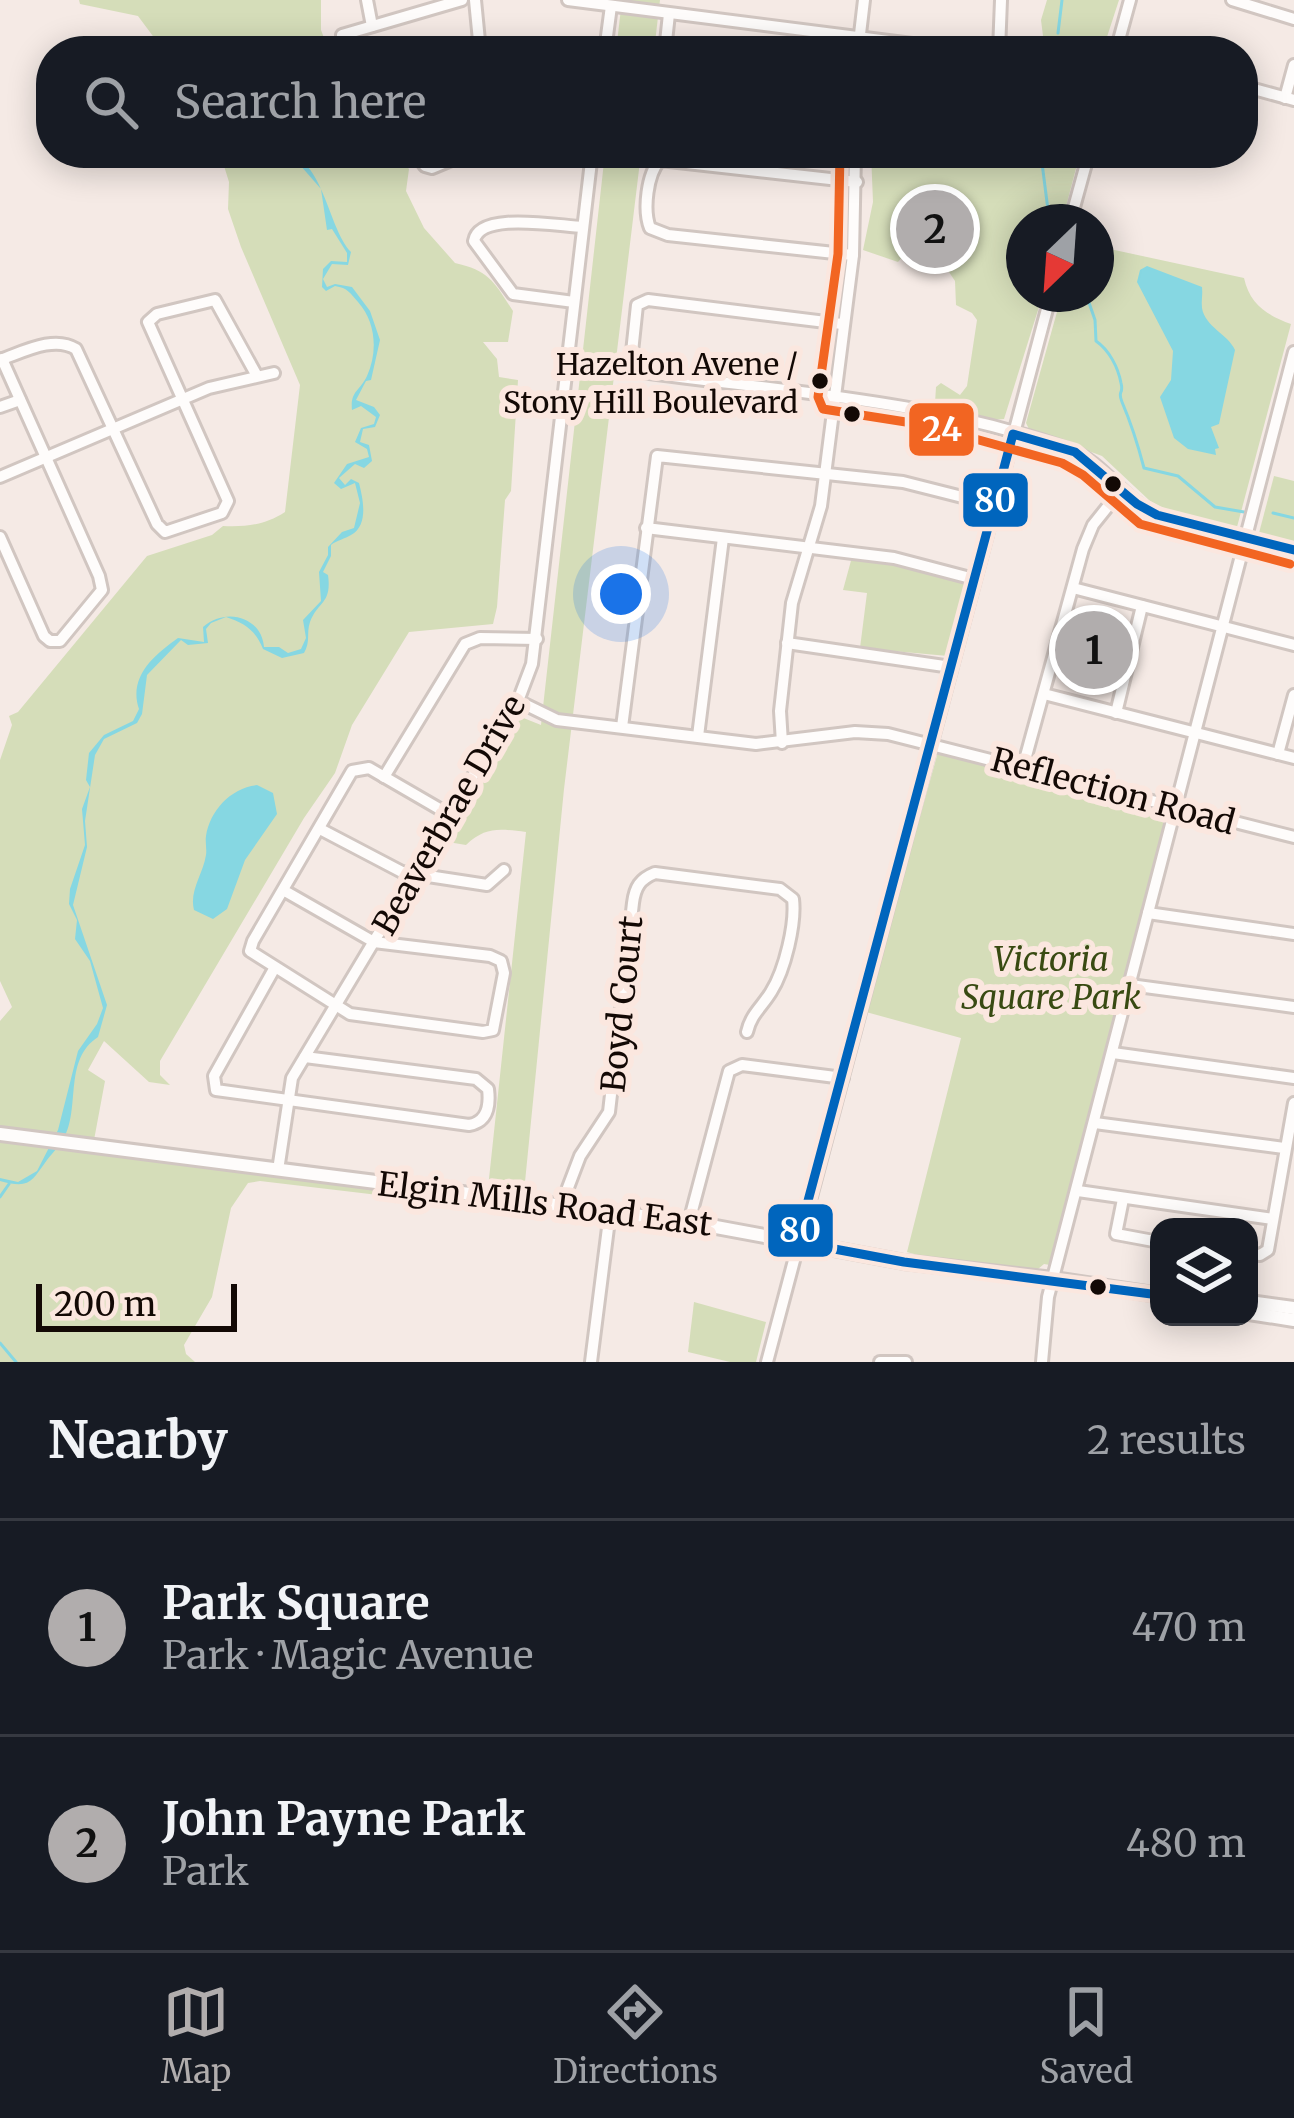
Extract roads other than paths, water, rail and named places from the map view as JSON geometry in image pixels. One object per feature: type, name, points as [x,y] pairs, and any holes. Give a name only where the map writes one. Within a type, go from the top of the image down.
[{"type":"main road","name":"Elgin Mills Road East","points":[[0,1134],[689,1222],[904,1262],[1150,1294]]},
{"type":"main road","points":[[1258,1303],[1294,1308]]},
{"type":"main road","points":[[1258,1314],[1294,1320]]},
{"type":"street","points":[[367,0],[372,26]]},
{"type":"street","points":[[342,35],[462,0]]},
{"type":"street","points":[[475,0],[479,36]]},
{"type":"street","points":[[568,0],[804,36]]},
{"type":"street","points":[[860,36],[864,0]]},
{"type":"street","points":[[1000,36],[1001,0]]},
{"type":"street","points":[[1120,36],[1130,0]]},
{"type":"street","points":[[1232,0],[1294,19]]},
{"type":"street","points":[[607,36],[611,6]]},
{"type":"street","points":[[667,36],[669,14]]},
{"type":"street","points":[[1258,90],[1290,99],[1294,65]]},
{"type":"street","name":"Beaverbrae Drive","points":[[278,1170],[286,1101],[305,1058],[518,701],[537,639],[589,168]]},
{"type":"street","points":[[654,168],[646,216],[650,228],[668,235],[853,255]]},
{"type":"street","points":[[732,168],[857,182]]},
{"type":"street","points":[[782,743],[780,711],[792,603],[821,506],[853,255],[856,168]]},
{"type":"street","points":[[1075,204],[1085,168]]},
{"type":"street","points":[[574,302],[513,294],[474,241],[480,226],[501,223],[583,227]]},
{"type":"street","points":[[1,542],[44,636],[61,641],[102,590],[1,360],[48,344],[74,346],[160,530],[171,532],[222,513],[226,496],[148,322],[157,314],[215,300],[256,376]]},
{"type":"street","points":[[842,324],[647,300],[637,305],[626,370],[928,410],[1076,452],[1157,515],[1294,550]]},
{"type":"street","points":[[767,1362],[1046,312]]},
{"type":"street","points":[[1043,1362],[1057,1279],[1112,1053],[1294,352]]},
{"type":"street","points":[[0,477],[181,399],[274,373]]},
{"type":"street","points":[[0,406],[20,400]]},
{"type":"street","points":[[622,727],[654,460],[662,454],[903,482],[994,505]]},
{"type":"street","points":[[1023,767],[1093,525],[1121,490]]},
{"type":"street","points":[[646,528],[894,558],[974,579]]},
{"type":"street","points":[[698,736],[723,538]]},
{"type":"street","points":[[1073,588],[1294,645]]},
{"type":"street","points":[[1116,713],[1142,606]]},
{"type":"street","points":[[384,777],[465,644],[480,638],[537,639]]},
{"type":"street","points":[[787,643],[951,667]]},
{"type":"street","points":[[1044,694],[1294,758]]},
{"type":"street","points":[[1278,754],[1294,694]]},
{"type":"street","name":"Reflection Road","points":[[518,701],[551,719],[698,736],[782,743],[855,731],[932,742],[1294,837]]},
{"type":"street","points":[[283,890],[374,942],[501,961],[504,973],[496,1025],[483,1032],[356,1016],[252,956],[250,949],[283,890],[320,829],[352,771],[365,766],[450,815]]},
{"type":"street","points":[[320,829],[414,875],[487,884],[504,870]]},
{"type":"street","name":"Boyd Court","points":[[561,1205],[580,1156],[609,1112],[634,892],[647,876],[655,873],[780,889],[794,898],[776,983],[752,1015],[747,1032]]},
{"type":"street","points":[[1148,914],[1294,934]]},
{"type":"street","points":[[274,969],[213,1080],[220,1092],[469,1125],[486,1116],[488,1089],[476,1079],[305,1058]]},
{"type":"street","points":[[1130,985],[1294,1007]]},
{"type":"street","points":[[1112,1053],[1294,1078]]},
{"type":"street","points":[[689,1222],[724,1083],[736,1065],[843,1078]]},
{"type":"street","points":[[1258,1254],[1265,1254],[1294,1103]]},
{"type":"street","points":[[1095,1123],[1284,1148]]},
{"type":"street","points":[[1077,1195],[1273,1219]]},
{"type":"street","points":[[1123,1198],[1116,1234],[1150,1240]]},
{"type":"street","points":[[592,1362],[610,1212]]},
{"type":"street","points":[[880,1362],[906,1362]]},
{"type":"water","points":[[321,189],[351,252],[348,265],[332,264],[323,279],[327,287],[335,284],[352,287],[370,311],[380,340],[371,380],[356,400],[374,407],[380,415],[375,427],[363,429],[360,442],[369,445],[372,461],[364,468],[355,464],[339,478],[345,485],[351,479],[359,483],[363,511],[360,525],[331,545],[323,572],[328,575],[328,592],[310,622],[304,653],[282,658],[263,649],[239,622],[226,617],[211,623],[206,629],[208,643],[188,645],[181,640],[147,675],[137,723],[104,739],[95,755],[85,821],[87,847],[73,905],[107,1005],[98,1037],[81,1057],[63,1139],[29,1182],[18,1184],[0,1181],[18,1182],[37,1171],[58,1130],[78,1051],[103,1008],[90,961],[75,939],[77,920],[69,904],[85,845],[82,809],[90,787],[86,780],[89,753],[104,735],[133,721],[139,709],[140,677],[152,659],[178,638],[204,642],[203,627],[212,621],[222,617],[232,616],[242,618],[257,629],[264,647],[279,647],[288,653],[301,649],[306,638],[303,620],[321,601],[319,572],[328,547],[342,532],[354,528],[360,503],[355,483],[341,489],[334,483],[347,464],[369,457],[367,449],[355,442],[361,428],[374,424],[376,417],[361,406],[352,410],[352,404],[371,367],[374,347],[369,319],[351,294],[335,286],[326,291],[322,287],[323,269],[331,261],[347,262],[347,253],[332,229],[327,230]]},
{"type":"water","points":[[1147,266],[1202,287],[1204,315],[1235,350],[1219,424],[1211,427],[1219,448],[1216,455],[1188,449],[1174,438],[1160,397],[1171,380],[1173,351],[1137,282],[1140,270]]},
{"type":"water","points":[[257,785],[273,793],[277,814],[245,860],[227,909],[213,919],[194,910],[193,903],[208,826],[230,796]]},
{"type":"waterway","points":[[1058,33],[1062,0]]},
{"type":"waterway","points":[[1043,168],[1047,204]]},
{"type":"waterway","points":[[1092,312],[1096,341],[1118,371],[1121,398],[1144,468],[1178,476],[1215,507],[1244,512]]},
{"type":"waterway","points":[[1273,513],[1294,518]]},
{"type":"waterway","points":[[0,1197],[9,1184]]},
{"type":"waterway","points":[[0,1343],[16,1362]]},
{"type":"place","name":"John Payne Park","points":[[935,229]]},
{"type":"place","name":"Hazelton Avene / Stony Hill Boulevard","points":[[820,381]]},
{"type":"place","name":"Park Square","points":[[1094,650]]},
{"type":"park label","name":"Victoria Square Park","points":[[1051,978]]}]
